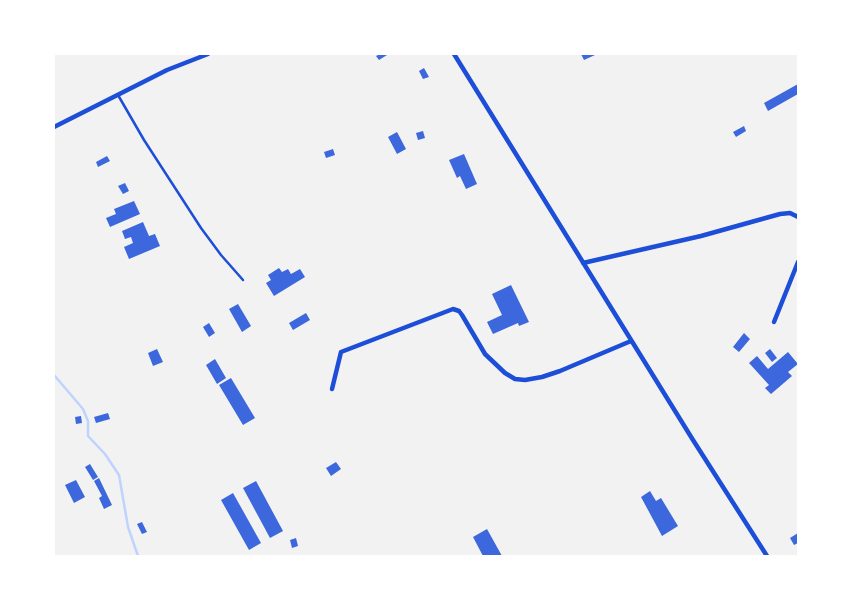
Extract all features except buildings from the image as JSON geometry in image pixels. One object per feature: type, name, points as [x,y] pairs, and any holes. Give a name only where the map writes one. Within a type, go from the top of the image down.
[{"type":"street","points":[[54,127],[167,70],[208,54]]},
{"type":"street","points":[[454,54],[631,341],[767,556]]},
{"type":"street","points":[[583,263],[701,236],[780,214],[790,213],[798,217]]},
{"type":"street","points":[[774,322],[798,262]]},
{"type":"street","points":[[332,389],[341,352],[453,309],[459,311],[462,315],[485,354],[505,373],[515,379],[525,380],[542,377],[631,341]]},
{"type":"lane","points":[[118,95],[144,140],[201,228],[243,280]]},
{"type":"waterway","points":[[54,375],[83,409],[88,421],[88,436],[105,454],[119,475],[128,527],[138,556]]}]
